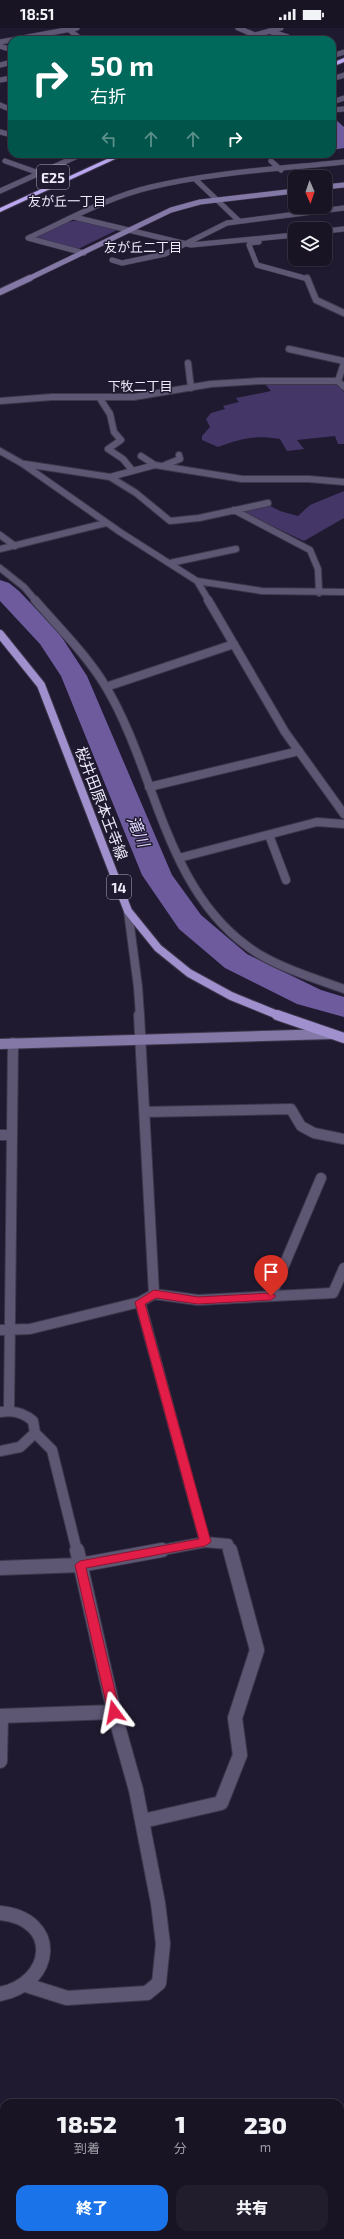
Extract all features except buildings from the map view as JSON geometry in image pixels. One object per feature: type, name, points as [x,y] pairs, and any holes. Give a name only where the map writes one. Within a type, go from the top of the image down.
[{"type":"highway","name":"E25","points":[[78,166],[97,158]]},
{"type":"highway","name":"E25","points":[[0,210],[114,158]]},
{"type":"main road","name":"桜井田原本王寺線","points":[[0,634],[41,685],[128,911],[149,938],[169,959],[193,976],[247,1003],[344,1038]]},
{"type":"street","points":[[31,36],[77,28]]},
{"type":"street","points":[[238,28],[255,35]]},
{"type":"street","points":[[251,36],[282,28]]},
{"type":"street","points":[[67,29],[77,36]]},
{"type":"street","points":[[269,31],[285,36]]},
{"type":"street","points":[[0,104],[6,102]]},
{"type":"street","points":[[0,191],[73,158]]},
{"type":"street","points":[[5,161],[39,173]]},
{"type":"street","points":[[271,161],[282,170]]},
{"type":"street","points":[[84,253],[28,238],[134,192],[195,179],[344,162]]},
{"type":"street","points":[[195,179],[239,221]]},
{"type":"street","points":[[332,186],[344,185]]},
{"type":"street","points":[[0,292],[171,210],[217,200],[288,192]]},
{"type":"street","points":[[112,260],[122,263],[164,254],[214,228],[239,221],[344,208]]},
{"type":"street","points":[[74,217],[182,244],[202,245],[288,235]]},
{"type":"street","points":[[332,230],[344,229]]},
{"type":"street","points":[[288,239],[255,242],[249,245],[257,265],[306,277],[309,280],[316,300],[344,313]]},
{"type":"street","points":[[289,349],[344,362],[338,381]]},
{"type":"street","points":[[188,363],[191,388]]},
{"type":"street","points":[[0,401],[52,397],[134,397],[191,388],[260,381],[338,381],[344,387]]},
{"type":"street","points":[[99,397],[110,414],[114,432],[121,440],[108,448],[124,459],[132,470]]},
{"type":"street","points":[[0,451],[23,464],[106,523],[197,581],[299,752],[344,814]]},
{"type":"street","points":[[164,466],[180,459],[179,455]]},
{"type":"street","points":[[141,456],[155,465]]},
{"type":"street","points":[[23,464],[110,477],[136,493],[170,521],[193,519],[268,503]]},
{"type":"street","points":[[110,477],[155,465],[242,479],[309,479],[344,482]]},
{"type":"street","points":[[234,510],[310,550],[318,568],[318,593]]},
{"type":"street","points":[[0,549],[106,523]]},
{"type":"street","points":[[0,535],[15,546]]},
{"type":"street","points":[[170,563],[185,558],[236,549]]},
{"type":"street","points":[[0,568],[24,587],[86,659],[106,687],[142,762],[149,787],[179,858],[189,879],[209,910],[231,933],[248,947],[289,968],[344,990]]},
{"type":"street","points":[[197,581],[255,590],[318,593],[344,592]]},
{"type":"street","points":[[106,687],[234,644]]},
{"type":"street","points":[[149,787],[299,752]]},
{"type":"street","points":[[179,858],[317,822],[344,824]]},
{"type":"street","points":[[269,835],[286,880]]},
{"type":"street","points":[[128,911],[138,987],[154,1294]]},
{"type":"street","points":[[0,1044],[333,1034]]},
{"type":"street","points":[[13,1044],[11,1135],[5,1226],[5,1411],[24,1413],[33,1421],[35,1433],[52,1450],[67,1505],[114,1712],[143,1822],[158,1903],[162,1944],[159,1983],[147,1993],[67,1998],[26,1985]]},
{"type":"street","points":[[144,1112],[291,1109],[301,1126],[314,1133],[344,1140]]},
{"type":"street","points":[[0,1135],[11,1135]]},
{"type":"street","points":[[271,1296],[321,1178]]},
{"type":"street","points":[[5,1330],[30,1329],[140,1302],[154,1294],[198,1300],[333,1293],[344,1268]]},
{"type":"street","points":[[140,1302],[205,1542]]},
{"type":"street","points":[[0,1451],[16,1450],[28,1443],[35,1433]]},
{"type":"street","points":[[0,1568],[80,1565],[205,1542],[228,1544],[257,1650],[235,1718],[240,1755],[221,1803],[143,1822]]},
{"type":"street","points":[[0,1761],[0,1716],[114,1712]]},
{"type":"street","points":[[0,1912],[17,1915],[32,1924],[41,1938],[43,1955],[38,1972],[26,1985],[9,1993],[0,1994]]},
{"type":"shaded area","points":[[336,120],[344,127],[344,148],[336,149]]},
{"type":"shaded area","points":[[81,220],[117,230],[78,249],[32,238],[67,222]]},
{"type":"shaded area","points":[[336,382],[344,392],[344,444],[338,444],[335,436],[297,440],[304,449],[287,451],[280,439],[256,437],[234,441],[218,447],[202,440],[202,436],[210,427],[206,419],[211,413],[225,409],[223,406],[239,402],[236,398],[271,391],[264,383]]},
{"type":"shaded area","points":[[344,491],[344,518],[304,541],[240,511],[270,506],[280,511],[298,516],[310,505]]},
{"type":"waterway","name":"滝川","points":[[0,588],[10,596],[50,639],[74,676],[157,875],[190,922],[236,961],[309,997],[344,1007]]},
{"type":"district","name":"友が丘一丁目","points":[[67,201]]},
{"type":"district","name":"友が丘二丁目","points":[[143,247]]},
{"type":"district","name":"下牧二丁目","points":[[140,386]]},
{"type":"route","points":[[114,1712],[80,1565],[205,1542],[140,1302],[154,1294],[198,1300],[271,1296]]}]
